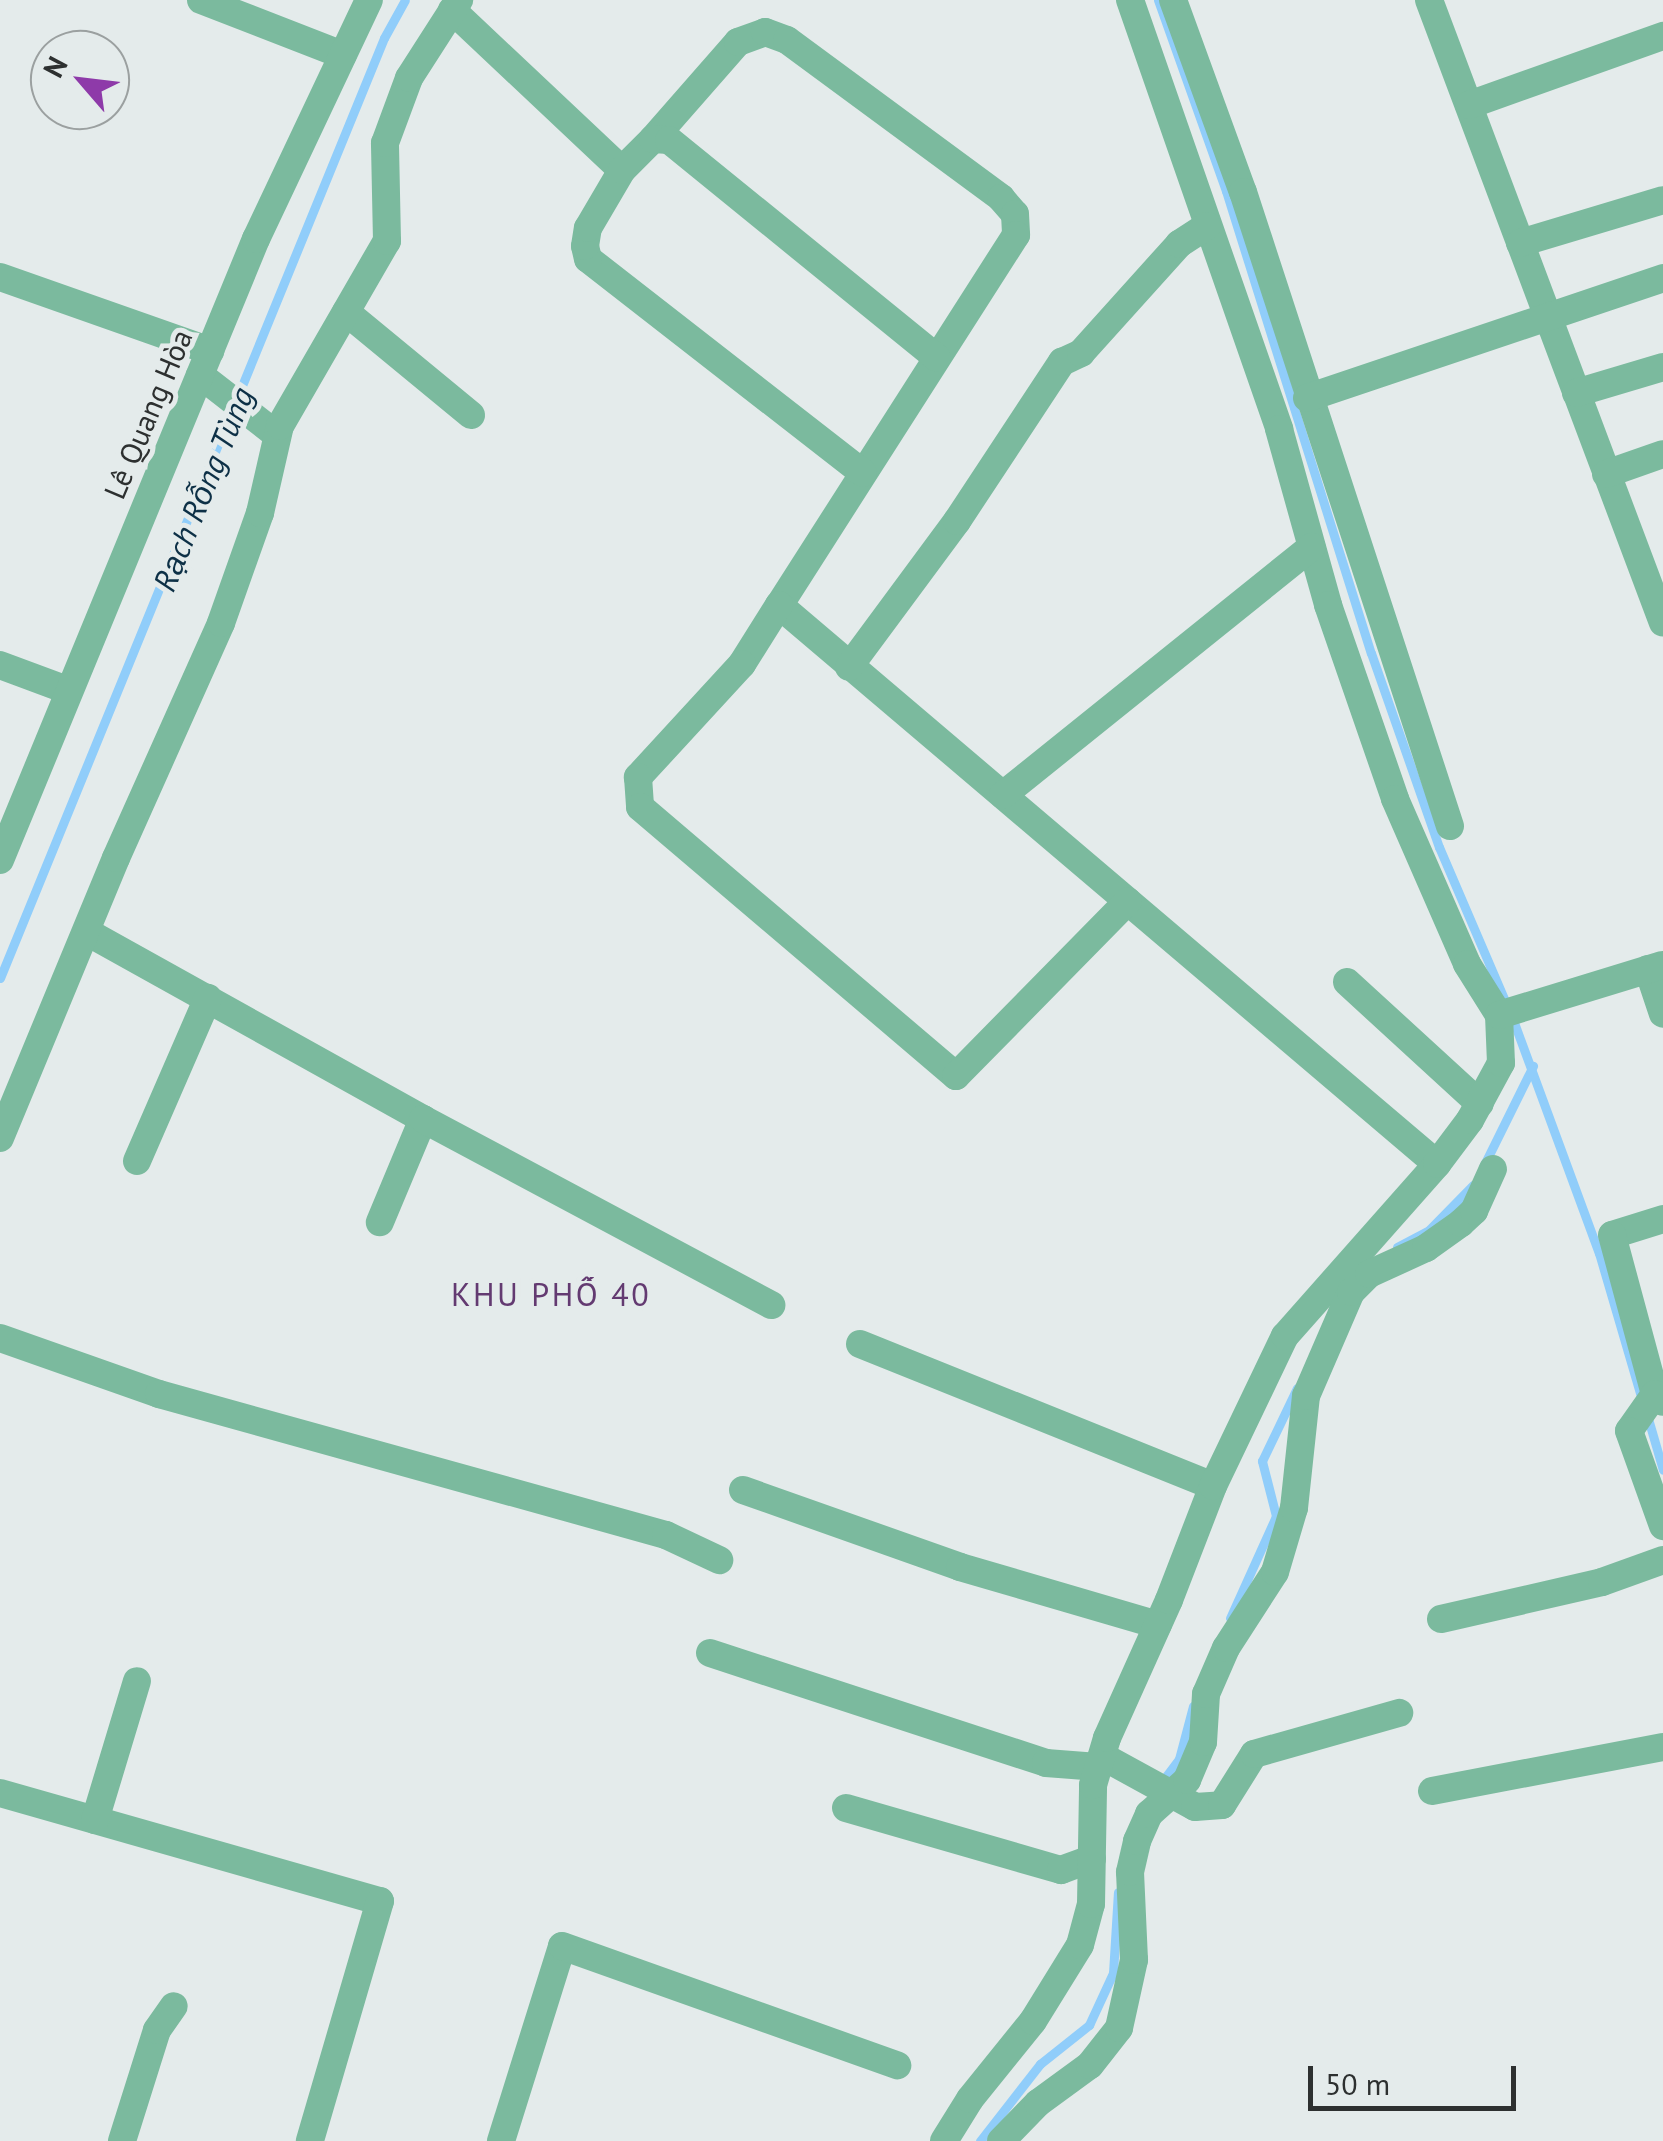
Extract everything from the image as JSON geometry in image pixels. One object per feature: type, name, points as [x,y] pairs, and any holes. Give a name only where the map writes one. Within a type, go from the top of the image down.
[{"type":"street","points":[[202,0],[343,56]]},
{"type":"street","name":"Lê Quang Hòa","points":[[0,860],[67,690],[209,372],[256,239],[369,0]]},
{"type":"street","points":[[1130,0],[1279,430],[1450,826]]},
{"type":"street","points":[[944,2141],[970,2100],[1033,2020],[1080,1946],[1091,1904],[1092,1785],[1108,1764],[1158,1624],[1214,1486],[1285,1336],[1436,1164],[1480,1104],[1502,1063],[1501,1014],[1466,964],[1395,798],[1328,605],[1324,530],[1307,398],[1243,192],[1173,0]]},
{"type":"street","points":[[1429,0],[1663,623]]},
{"type":"street","points":[[0,1138],[221,623],[260,513],[269,429],[346,312],[386,242],[384,142],[409,78],[456,5],[622,170]]},
{"type":"street","points":[[863,473],[588,258],[588,228],[622,170],[738,42],[765,32],[787,40],[1000,198],[1015,214],[1016,235],[742,664],[638,776],[640,807],[956,1076],[1128,901]]},
{"type":"street","points":[[1469,105],[1663,36]]},
{"type":"street","points":[[653,139],[669,140],[937,358]]},
{"type":"street","points":[[1520,243],[1663,200]]},
{"type":"street","points":[[850,667],[967,506],[1062,362],[1081,353],[1179,244],[1206,226]]},
{"type":"street","points":[[0,278],[209,372],[269,429]]},
{"type":"street","points":[[1307,398],[1663,278]]},
{"type":"street","points":[[346,312],[471,415]]},
{"type":"street","points":[[1576,393],[1663,367]]},
{"type":"street","points":[[1606,474],[1663,454]]},
{"type":"street","points":[[1003,796],[1324,530]]},
{"type":"street","points":[[779,605],[1436,1164]]},
{"type":"street","points":[[0,666],[67,690]]},
{"type":"street","points":[[87,932],[423,1119],[772,1305]]},
{"type":"street","points":[[1501,1014],[1655,967],[1663,1014]]},
{"type":"street","points":[[1348,982],[1480,1104]]},
{"type":"street","points":[[137,1161],[208,998]]},
{"type":"street","points":[[380,1222],[423,1119]]},
{"type":"street","points":[[1002,2141],[1038,2103],[1090,2066],[1119,2028],[1134,1960],[1130,1872],[1137,1841],[1148,1814],[1187,1780],[1203,1742],[1206,1694],[1226,1648],[1275,1572],[1294,1508],[1306,1396],[1351,1292],[1368,1274],[1426,1248],[1462,1224],[1474,1210],[1493,1169]]},
{"type":"street","points":[[1663,1219],[1612,1235],[1650,1405],[1631,1442],[1663,1526]]},
{"type":"street","points":[[0,1338],[159,1394],[666,1535],[719,1560]]},
{"type":"street","points":[[860,1344],[1214,1486]]},
{"type":"street","points":[[743,1490],[960,1566],[1158,1624]]},
{"type":"street","points":[[1441,1618],[1602,1582],[1663,1560]]},
{"type":"street","points":[[710,1654],[1046,1763],[1108,1764],[1195,1807],[1222,1805],[1254,1754],[1400,1713]]},
{"type":"street","points":[[96,1820],[137,1681]]},
{"type":"street","points":[[1432,1790],[1663,1747]]},
{"type":"street","points":[[0,1792],[380,1901],[310,2141]]},
{"type":"street","points":[[846,1808],[1061,1870],[1092,1858]]},
{"type":"street","points":[[501,2141],[562,1946],[897,2065]]},
{"type":"street","points":[[122,2141],[157,2030],[174,2006]]},
{"type":"waterway","name":"Rạch Rỗng Tùng","points":[[0,978],[384,38],[405,0]]},
{"type":"waterway","points":[[1158,0],[1226,191],[1371,653],[1439,847],[1506,1003]]},
{"type":"waterway","points":[[1512,1017],[1599,1253],[1642,1400]]},
{"type":"waterway","points":[[1483,1167],[1533,1066]]},
{"type":"waterway","points":[[1397,1247],[1429,1230],[1473,1185]]},
{"type":"waterway","points":[[1230,1618],[1276,1516],[1262,1461],[1297,1388]]},
{"type":"waterway","points":[[1647,1415],[1663,1470]]},
{"type":"waterway","points":[[1161,1783],[1179,1759],[1193,1706]]},
{"type":"waterway","points":[[980,2141],[1040,2064],[1089,2025],[1113,1973],[1118,1892]]},
{"type":"district","name":"KHU PHỐ 40","points":[[551,1294]]}]
